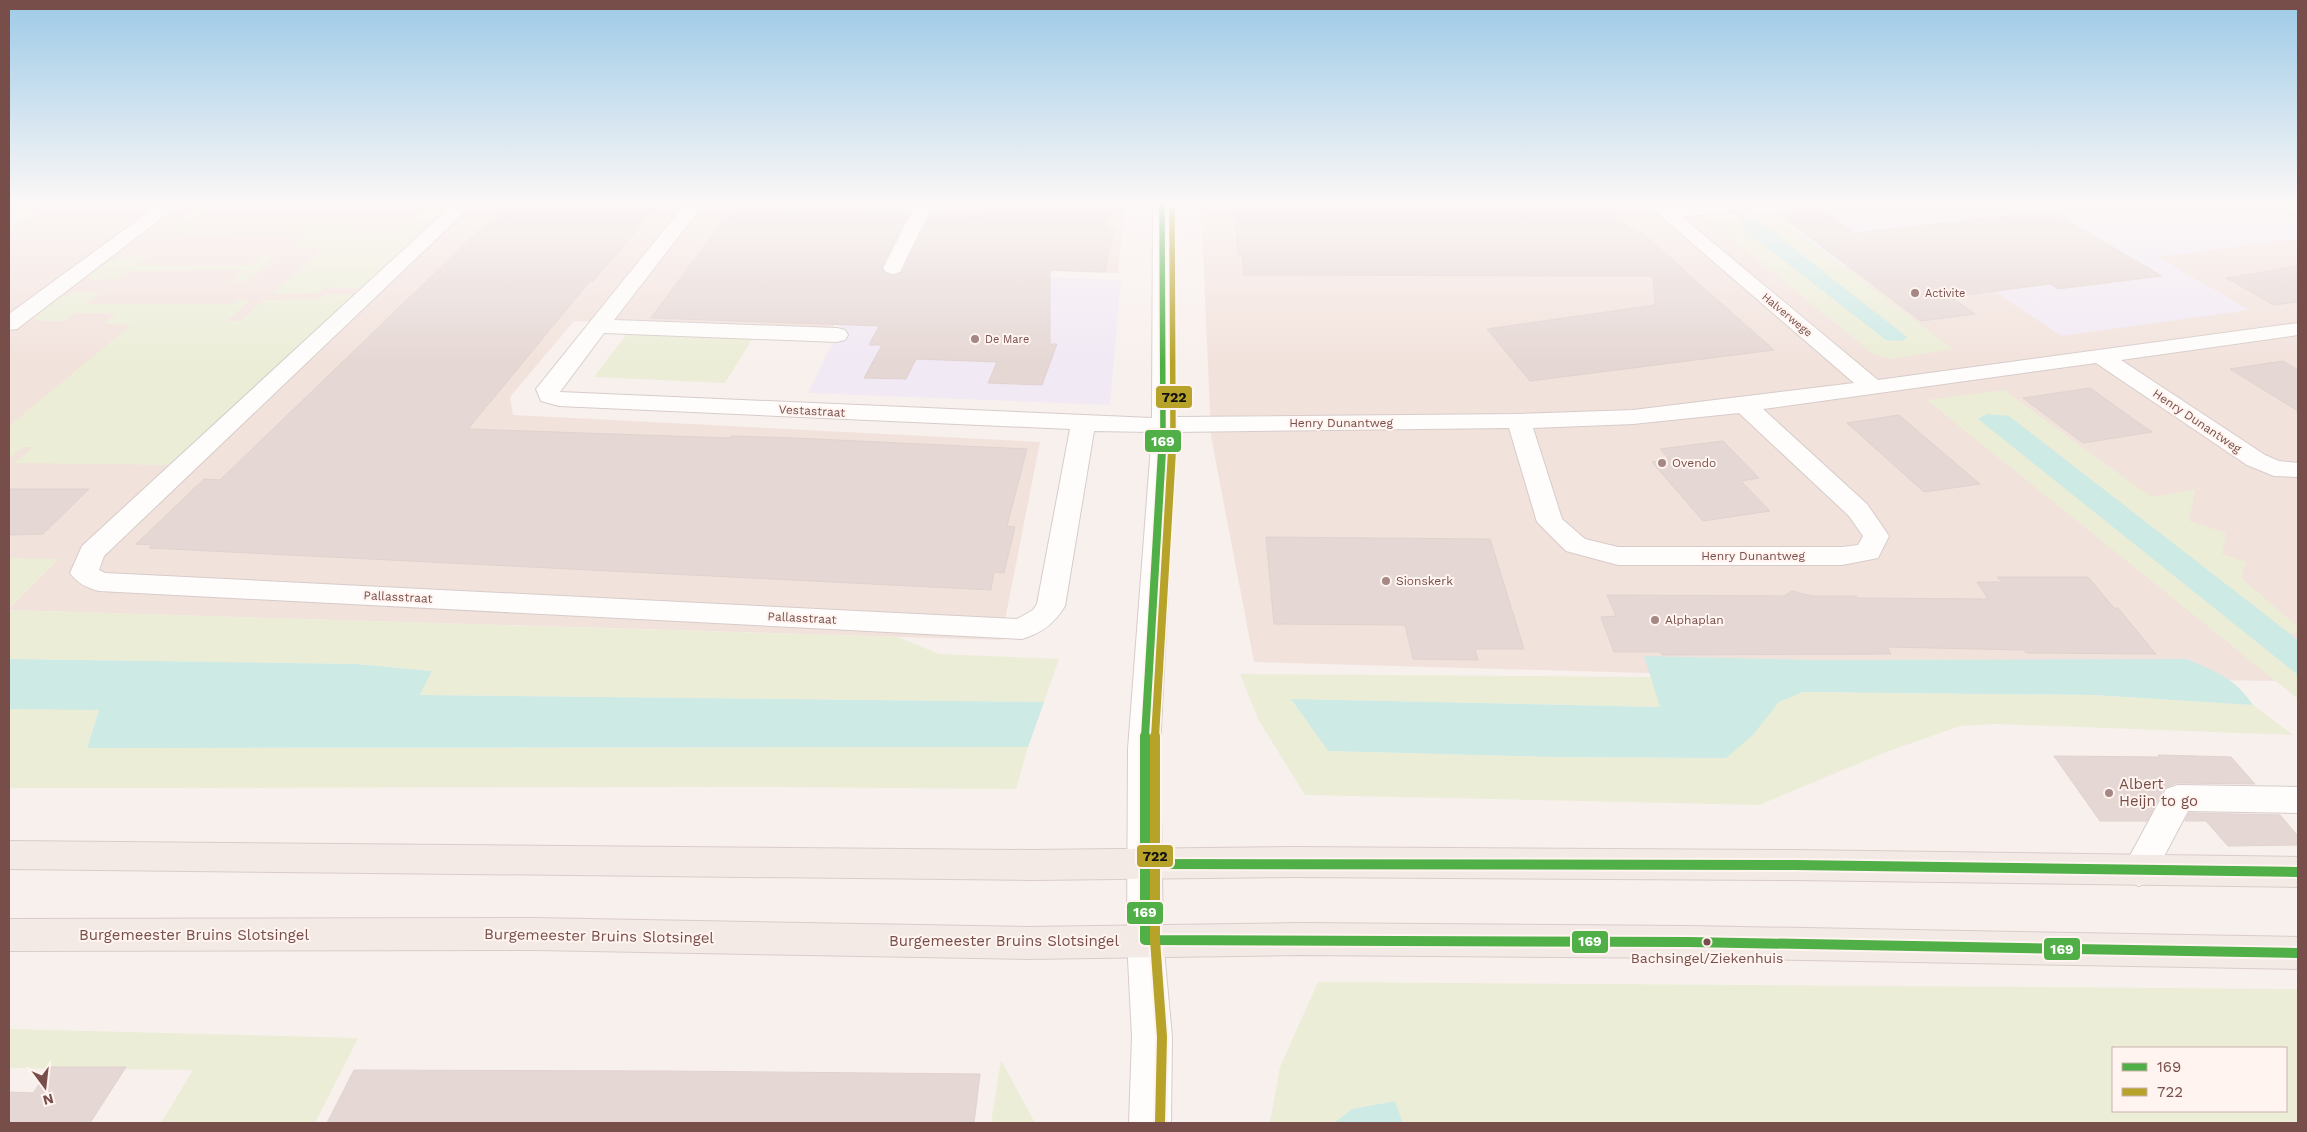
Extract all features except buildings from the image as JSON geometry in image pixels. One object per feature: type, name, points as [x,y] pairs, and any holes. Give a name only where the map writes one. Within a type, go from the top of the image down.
[{"type":"main road","points":[[9,855],[1021,865],[1794,865],[2298,872]]},
{"type":"main road","name":"Burgemeester Bruins Slotsingel","points":[[9,935],[535,934],[1026,943],[1145,940],[1688,942],[2298,953]]},
{"type":"street","points":[[9,324],[99,258]]},
{"type":"street","name":"Pallasstraat","points":[[407,258],[92,552],[84,573],[99,582],[1022,629],[1043,617],[1051,606],[1082,424]]},
{"type":"street","name":"Vestastraat","points":[[653,258],[548,389],[548,396],[569,400],[1082,424],[1164,425]]},
{"type":"street","points":[[893,268],[898,258]]},
{"type":"street","points":[[1150,1123],[1152,1037],[1145,940],[1144,748],[1164,425],[1162,258]]},
{"type":"street","name":"Halverwege","points":[[1720,258],[1871,386]]},
{"type":"street","points":[[599,326],[837,335]]},
{"type":"street","name":"Henry Dunantweg","points":[[1164,425],[1519,422],[1634,417],[1744,405],[1871,386],[2102,357],[2298,329]]},
{"type":"street","points":[[2275,332],[2298,346]]},
{"type":"street","name":"Henry Dunantweg","points":[[2102,357],[2256,460],[2274,468],[2298,470]]},
{"type":"street","name":"Henry Dunantweg","points":[[1519,422],[1550,522],[1576,546],[1618,556],[1842,556],[1868,552],[1876,536],[1858,510],[1744,405]]},
{"type":"street","points":[[2139,871],[2178,798],[2298,800]]},
{"type":"shaded area","points":[[9,258],[1120,258],[1118,273],[1042,271],[1037,279],[865,273],[831,330],[574,321],[510,397],[513,415],[1040,442],[1001,640],[9,610],[58,559],[9,559]]},
{"type":"shaded area","points":[[1203,258],[2298,258],[2298,681],[1680,674],[1254,662],[1211,436]]},
{"type":"shaded area","points":[[1820,258],[1927,258],[1839,268]]},
{"type":"shaded area","points":[[1946,258],[2159,258],[2249,310],[2061,336]]},
{"type":"shaded area","name":"De Mare","points":[[1042,277],[1121,280],[1110,405],[808,393],[864,279]]},
{"type":"green space","points":[[125,258],[146,258],[137,265],[251,265],[259,258],[273,259],[255,275],[239,282],[232,282],[245,270],[128,271],[117,279],[90,280],[89,274],[103,264]]},
{"type":"green space","points":[[311,258],[398,258],[364,289],[324,287],[319,293],[273,294]]},
{"type":"green space","points":[[1756,258],[1780,258],[1886,340],[1902,341],[1907,337],[1806,258],[1832,258],[1953,349],[1890,359],[1873,354]]},
{"type":"green space","points":[[77,292],[100,293],[87,304],[234,304],[239,299],[250,300],[227,321],[241,321],[264,300],[319,299],[327,294],[353,295],[173,465],[14,463],[33,447],[24,447],[9,458],[9,426],[131,325],[104,324],[116,313],[74,313],[64,321],[40,321],[34,318],[59,298]]},
{"type":"green space","points":[[630,330],[754,336],[725,383],[594,377]]},
{"type":"green space","points":[[2004,390],[2151,497],[2195,490],[2189,521],[2226,533],[2222,554],[2246,562],[2241,578],[2298,627],[2298,632],[2290,634],[2009,416],[1979,419],[2298,675],[2298,699],[1927,400]]},
{"type":"green space","points":[[9,558],[58,559],[9,608]]},
{"type":"green space","points":[[9,610],[898,637],[939,654],[1059,659],[1044,702],[420,695],[432,671],[356,664],[9,659]]},
{"type":"green space","points":[[1240,674],[1651,677],[1660,707],[1291,699],[1328,751],[1556,757],[1725,758],[1753,735],[1779,702],[1803,692],[2094,695],[2253,705],[2293,735],[1997,724],[1960,726],[1886,752],[1759,805],[1305,795],[1258,719]]},
{"type":"green space","points":[[9,709],[99,709],[87,748],[1028,747],[1016,789],[776,787],[9,788]]},
{"type":"green space","points":[[1318,982],[2298,989],[2298,1123],[1403,1123],[1395,1101],[1352,1109],[1334,1123],[1270,1123],[1280,1067]]},
{"type":"green space","points":[[9,1029],[358,1038],[315,1123],[161,1123],[193,1070],[9,1068]]},
{"type":"green space","points":[[1001,1060],[1035,1123],[991,1123]]},
{"type":"water","points":[[1780,258],[1806,258],[1907,337],[1902,341],[1886,340]]},
{"type":"water","points":[[1987,414],[2009,416],[2298,640],[2298,675],[1978,419]]},
{"type":"water","points":[[1644,656],[1815,660],[2186,659],[2224,676],[2239,688],[2253,705],[2094,695],[1803,692],[1779,702],[1753,735],[1726,758],[1556,757],[1328,751],[1291,699],[1660,707]]},
{"type":"water","points":[[9,659],[356,664],[432,671],[420,695],[1044,702],[1028,747],[87,748],[99,710],[9,709]]},
{"type":"water","points":[[1395,1101],[1403,1123],[1334,1123],[1352,1109]]},
{"type":"transit line","name":"169","points":[[1162,258],[1164,425],[1144,749],[1145,940],[1688,942],[2298,953]]},
{"type":"transit line","name":"722","points":[[1160,1123],[1162,1037],[1155,940],[1154,749],[1174,426],[1172,258]]},
{"type":"transit line","name":"169","points":[[1146,864],[1794,865],[2298,872]]},
{"type":"place","name":"Activite","points":[[1915,293]]},
{"type":"place","name":"De Mare","points":[[975,339]]},
{"type":"place","name":"Ovendo","points":[[1662,463]]},
{"type":"place","name":"Sionskerk","points":[[1386,581]]},
{"type":"place","name":"Alphaplan","points":[[1655,620]]},
{"type":"place","name":"Albert Heijn to go","points":[[2109,793]]},
{"type":"place","name":"Bachsingel/Ziekenhuis","points":[[1707,942]]}]
